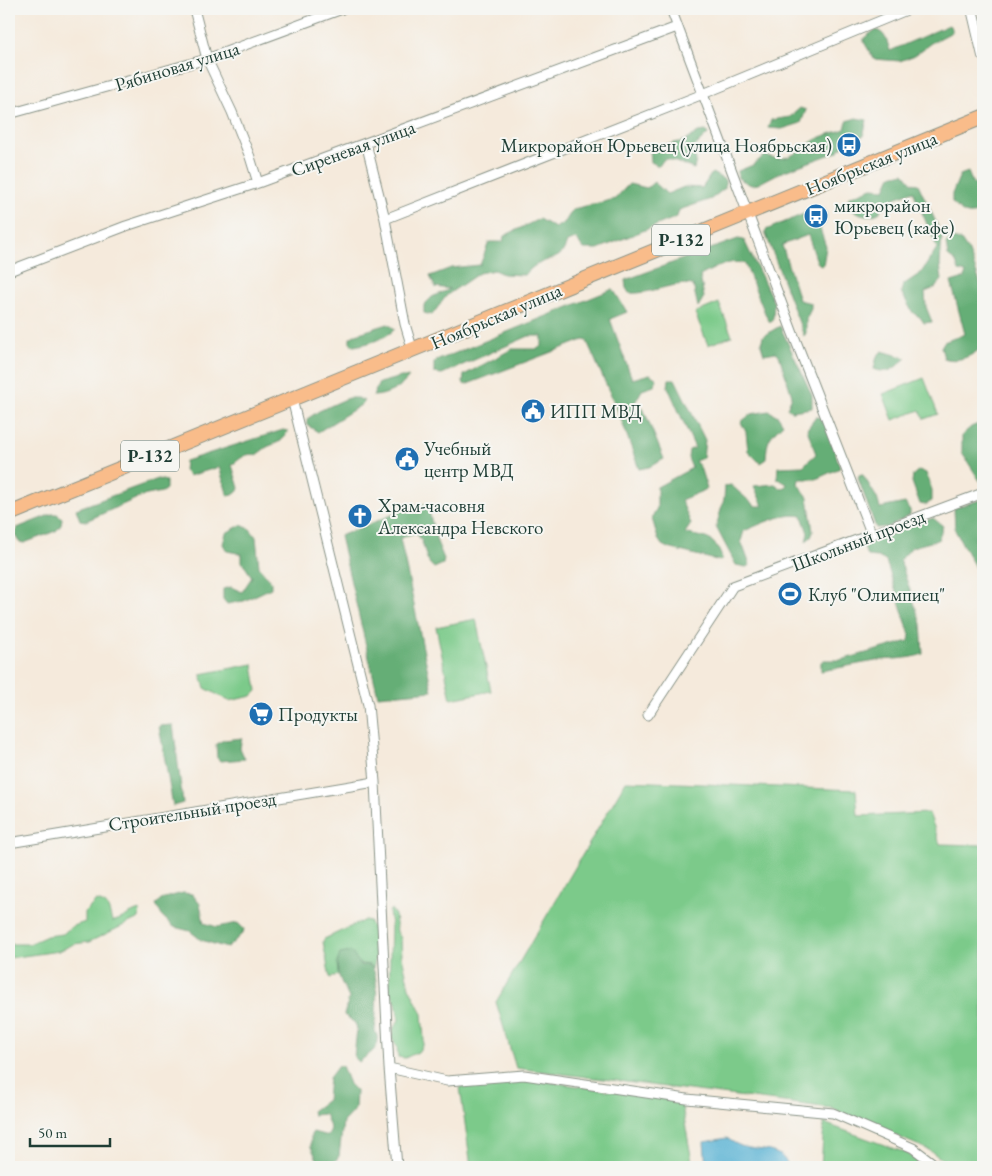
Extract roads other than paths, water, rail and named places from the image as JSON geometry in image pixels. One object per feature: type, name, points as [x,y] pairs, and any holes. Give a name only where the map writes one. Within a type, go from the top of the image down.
[{"type":"highway","name":"Ноябрьская улица","points":[[9,514],[413,351],[983,117]]},
{"type":"street","points":[[194,9],[207,59],[232,112],[258,183]]},
{"type":"street","name":"Рябиновая улица","points":[[9,114],[207,59],[342,9]]},
{"type":"street","points":[[671,9],[792,332],[872,535]]},
{"type":"street","points":[[385,219],[703,94],[909,9]]},
{"type":"street","points":[[972,9],[983,56]]},
{"type":"street","name":"Сиреневая улица","points":[[9,271],[126,226],[258,183],[677,27]]},
{"type":"street","points":[[366,143],[385,219],[405,324],[413,351]]},
{"type":"street","points":[[292,399],[368,705],[376,782],[389,1068],[397,1167]]},
{"type":"street","name":"Школьный проезд","points":[[648,715],[733,586],[983,493]]},
{"type":"street","name":"Строительный проезд","points":[[9,843],[376,782]]},
{"type":"street","points":[[389,1068],[447,1081],[524,1075],[687,1100],[832,1113],[913,1148],[938,1167]]},
{"type":"water","points":[[727,1138],[741,1146],[775,1153],[785,1160],[789,1167],[706,1167],[704,1142]]},
{"type":"place","name":"Микрорайон Юрьевец (улица Ноябрьская)","points":[[849,145]]},
{"type":"place","name":"микрорайон Юрьевец (кафе)","points":[[816,216]]},
{"type":"place","name":"ИПП МВД","points":[[533,411]]},
{"type":"place","name":"Учебный центр МВД","points":[[407,459]]},
{"type":"place","name":"Храм-часовня Александра Невского","points":[[360,516]]},
{"type":"place","name":"Клуб \"Олимпиец\"","points":[[790,594]]},
{"type":"place","name":"Продукты","points":[[261,714]]}]
